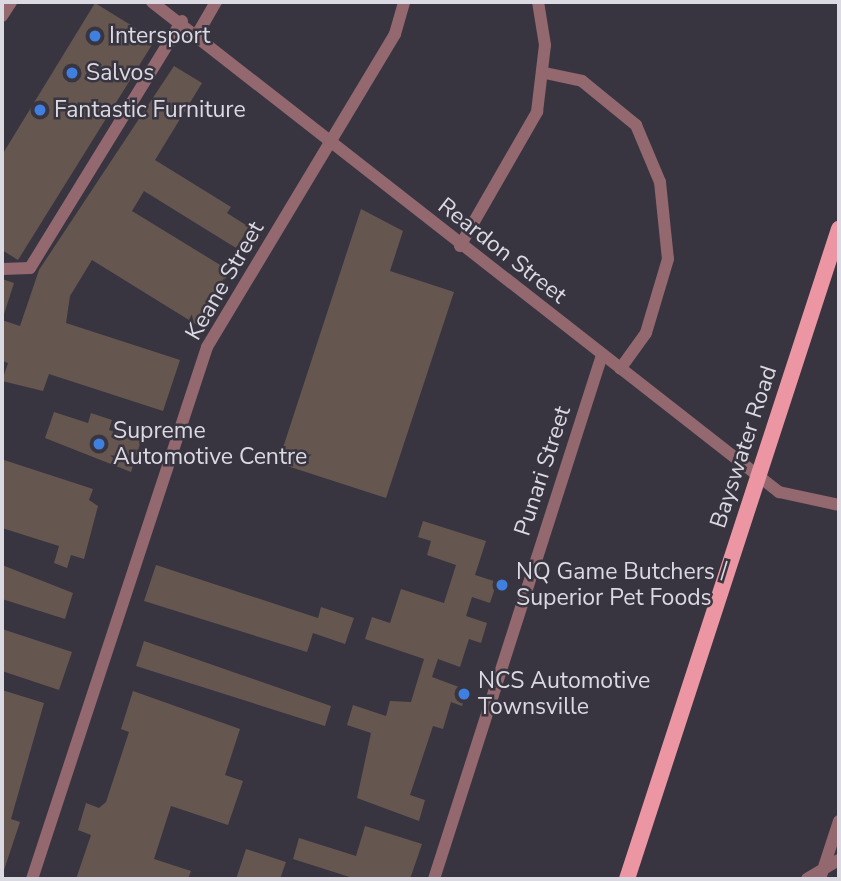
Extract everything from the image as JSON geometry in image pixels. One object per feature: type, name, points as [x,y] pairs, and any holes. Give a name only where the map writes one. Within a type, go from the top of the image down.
[{"type":"main road","name":"Bayswater Road","points":[[638,879],[839,229]]},
{"type":"main road","name":"Bayswater Road","points":[[626,879],[839,264]]},
{"type":"street","points":[[2,16],[11,2]]},
{"type":"street","name":"Reardon Street","points":[[152,2],[198,33],[460,246],[779,492],[839,505]]},
{"type":"street","points":[[198,33],[216,2]]},
{"type":"street","name":"Keane Street","points":[[32,879],[207,347],[396,34],[404,2]]},
{"type":"street","points":[[460,246],[528,133],[545,73],[538,2]]},
{"type":"street","points":[[2,269],[30,268],[182,21]]},
{"type":"street","points":[[545,73],[582,81],[636,125],[660,182],[668,259],[646,333],[620,369]]},
{"type":"street","name":"Punari Street","points":[[434,879],[602,355]]},
{"type":"street","points":[[822,874],[839,821]]},
{"type":"street","points":[[807,879],[822,874],[839,860]]},
{"type":"building","points":[[95,3],[155,40],[18,260],[2,250],[2,155]]},
{"type":"building","points":[[174,66],[202,83],[155,160],[231,207],[227,213],[249,227],[236,248],[144,191],[132,211],[230,271],[197,325],[92,260],[70,296],[66,323],[180,360],[163,411],[49,374],[43,391],[2,381],[8,363],[2,361],[2,320],[20,326],[39,270]]},
{"type":"building","points":[[361,209],[403,231],[390,271],[454,292],[386,498],[278,463]]},
{"type":"building","points":[[2,279],[14,283],[4,314],[2,314]]},
{"type":"building","points":[[54,412],[88,423],[91,413],[112,420],[109,430],[141,441],[131,472],[45,438]]},
{"type":"building","points":[[4,460],[93,489],[89,500],[98,506],[84,559],[71,555],[67,568],[54,563],[59,546],[2,528]]},
{"type":"building","points":[[423,521],[486,541],[475,575],[497,582],[490,603],[472,597],[466,616],[487,623],[481,643],[469,639],[460,667],[438,659],[432,677],[467,690],[462,706],[451,702],[443,729],[433,726],[410,795],[425,800],[419,821],[357,798],[371,733],[347,725],[353,705],[386,716],[390,701],[411,702],[424,659],[365,639],[372,617],[390,623],[401,589],[444,603],[456,565],[427,555],[431,541],[418,537]]},
{"type":"building","points":[[2,565],[73,593],[65,619],[2,599]]},
{"type":"building","points":[[156,565],[318,618],[321,607],[354,618],[345,644],[313,633],[307,652],[144,601]]},
{"type":"building","points":[[2,629],[72,652],[59,690],[2,671]]},
{"type":"building","points":[[144,641],[331,706],[325,726],[136,666]]},
{"type":"building","points":[[2,690],[44,703],[11,819],[20,822],[3,873]]},
{"type":"building","points":[[133,691],[240,729],[225,775],[243,781],[228,825],[171,806],[154,859],[191,871],[188,879],[76,879],[91,835],[78,830],[86,803],[99,808],[106,802],[129,732],[121,729]]},
{"type":"building","points":[[365,826],[422,844],[410,879],[356,879],[293,859],[299,838],[356,856]]},
{"type":"building","points":[[246,849],[286,862],[280,879],[236,879]]},
{"type":"place","name":"Intersport","points":[[95,36]]},
{"type":"place","name":"Salvos","points":[[72,73]]},
{"type":"place","name":"Fantastic Furniture","points":[[40,110]]},
{"type":"place","name":"Supreme Automotive Centre","points":[[99,444]]},
{"type":"place","name":"NQ Game Butchers / Superior Pet Foods","points":[[502,585]]},
{"type":"place","name":"NCS Automotive Townsville","points":[[464,694]]}]
